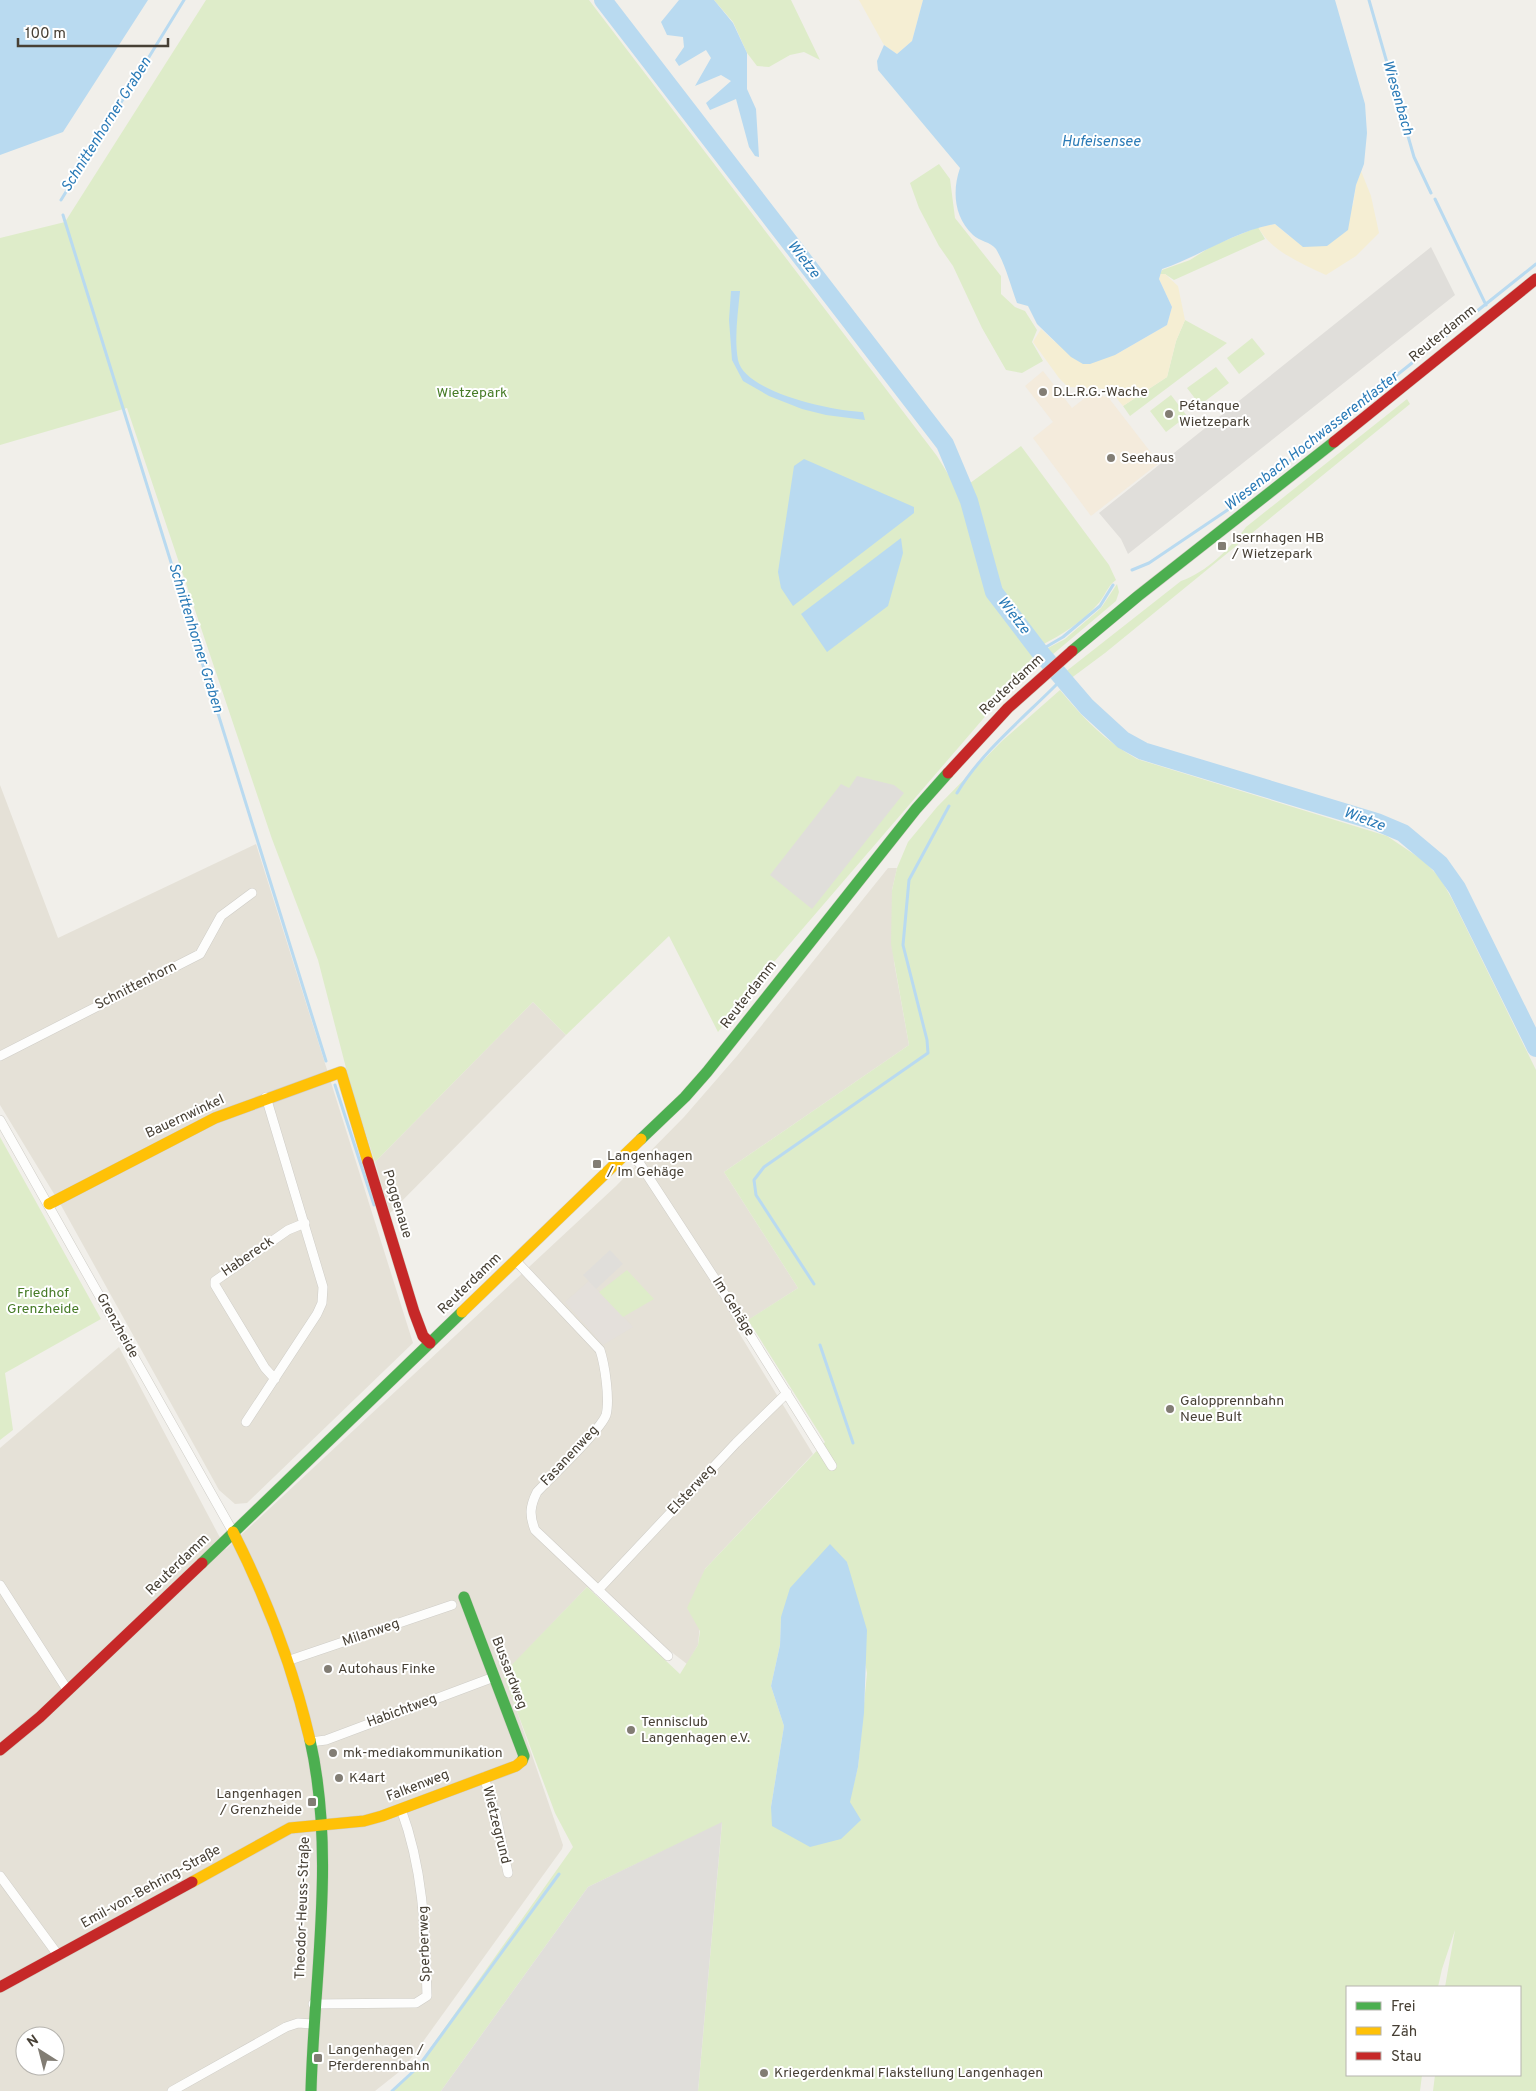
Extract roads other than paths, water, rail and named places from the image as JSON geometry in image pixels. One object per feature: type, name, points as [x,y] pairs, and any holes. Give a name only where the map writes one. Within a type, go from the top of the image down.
[{"type":"street","name":"Reuterdamm","points":[[0,1750],[68,1691],[234,1532],[629,1152],[707,1072],[946,774],[1008,708],[1064,657],[1536,279]]},
{"type":"street","name":"Schnittenhorn","points":[[0,1056],[200,954],[221,916],[252,894]]},
{"type":"street","name":"Bauernwinkel","points":[[49,1204],[164,1142],[266,1097],[341,1072]]},
{"type":"street","name":"Poggenaue","points":[[341,1072],[414,1312],[423,1336],[430,1342]]},
{"type":"street","points":[[246,1422],[317,1314],[322,1303],[323,1287],[266,1097]]},
{"type":"street","name":"Grenzheide","points":[[0,1120],[234,1532]]},
{"type":"street","name":"Im Gehäge","points":[[629,1152],[640,1164],[710,1271],[832,1466]]},
{"type":"street","name":"Habereck","points":[[275,1378],[265,1368],[215,1285],[215,1281],[288,1230],[305,1224]]},
{"type":"street","name":"Fasanenweg","points":[[516,1261],[597,1346],[604,1360],[606,1416],[600,1426],[537,1492],[531,1504],[530,1517],[536,1533],[668,1656]]},
{"type":"street","name":"Elsterweg","points":[[598,1590],[736,1443],[787,1393]]},
{"type":"street","name":"Theodor-Heuss-Straße","points":[[234,1532],[268,1600],[290,1660],[310,1742],[321,1825],[322,1879],[313,2004],[311,2091]]},
{"type":"street","points":[[0,1585],[68,1691]]},
{"type":"street","name":"Bussardweg","points":[[464,1597],[524,1756],[522,1761]]},
{"type":"street","name":"Milanweg","points":[[290,1660],[452,1605]]},
{"type":"street","name":"Habichtweg","points":[[310,1742],[326,1740],[494,1677]]},
{"type":"street","name":"Falkenweg","points":[[321,1825],[364,1821],[402,1809],[516,1766],[522,1761]]},
{"type":"street","name":"Wietzegrund","points":[[484,1777],[496,1816],[508,1873]]},
{"type":"street","name":"Sperberweg","points":[[313,2004],[416,2003],[427,1996],[423,1898],[417,1862],[402,1809]]},
{"type":"street","name":"Emil-von-Behring-Straße","points":[[0,1988],[290,1828],[321,1825]]},
{"type":"street","points":[[0,1876],[58,1955]]},
{"type":"street","points":[[172,2091],[286,2027],[298,2024],[312,2024]]},
{"type":"water","points":[[0,0],[148,0],[63,132],[0,155]]},
{"type":"water","points":[[679,0],[714,0],[733,23],[747,53],[747,89],[756,109],[759,157],[755,156],[749,147],[736,99],[710,110],[706,103],[731,81],[721,75],[695,86],[711,58],[706,50],[679,66],[675,60],[684,47],[683,37],[667,35],[661,22]]},
{"type":"water","name":"Hufeisensee","points":[[923,0],[1335,0],[1365,104],[1367,133],[1364,164],[1356,185],[1348,230],[1327,246],[1303,247],[1275,224],[1260,227],[1162,269],[1159,279],[1172,307],[1167,325],[1115,355],[1090,364],[1083,364],[1071,357],[1037,324],[1028,306],[1017,303],[996,249],[973,235],[958,212],[956,186],[960,168],[878,70],[877,61],[884,45],[897,54],[912,41]]},
{"type":"water","points":[[731,291],[740,291],[736,343],[738,360],[744,372],[756,382],[773,391],[813,404],[863,412],[865,420],[826,415],[802,409],[769,396],[743,381],[732,360],[729,320]]},
{"type":"water","points":[[804,459],[914,507],[914,513],[793,606],[781,588],[778,572],[794,466]]},
{"type":"water","points":[[901,538],[903,553],[888,606],[827,652],[801,614]]},
{"type":"water","points":[[830,1544],[847,1562],[867,1630],[864,1713],[858,1767],[850,1802],[861,1820],[841,1839],[810,1847],[772,1826],[771,1807],[784,1726],[771,1686],[780,1645],[781,1617],[790,1588]]},
{"type":"waterway","name":"Schnittenhorner Graben","points":[[61,200],[184,0]]},
{"type":"waterway","name":"Wietze","points":[[603,0],[945,444],[969,501],[994,592],[1039,651],[1087,707],[1123,740],[1143,751],[1377,822],[1403,833],[1440,864],[1457,888],[1536,1048]]},
{"type":"waterway","name":"Wiesenbach","points":[[1369,0],[1414,157],[1431,193]]},
{"type":"waterway","name":"Wiesenbach","points":[[1435,199],[1486,305]]},
{"type":"waterway","name":"Schnittenhorner Graben","points":[[63,215],[326,1061]]},
{"type":"waterway","name":"Wiesenbach Hochwasserentlaster","points":[[1132,570],[1149,563],[1229,509],[1536,264]]},
{"type":"waterway","name":"Wiesenbach Hochwasserentlaster","points":[[1039,651],[1063,637],[1100,606],[1113,585]]},
{"type":"waterway","points":[[957,793],[992,748],[1062,679]]},
{"type":"waterway","points":[[814,1284],[756,1195],[754,1180],[764,1167],[928,1053],[927,1040],[903,945],[909,880],[949,806]]},
{"type":"waterway","name":"Schnittenhorner Graben","points":[[335,1085],[374,1205]]},
{"type":"waterway","points":[[820,1345],[853,1443]]},
{"type":"waterway","points":[[392,2091],[418,2067],[559,1874]]},
{"type":"place","name":"D.L.R.G.-Wache","points":[[1043,392]]},
{"type":"place","name":"Pétanque Wietzepark","points":[[1169,414]]},
{"type":"place","name":"Seehaus","points":[[1111,458]]},
{"type":"place","name":"Isernhagen HB / Wietzepark","points":[[1222,546]]},
{"type":"place","name":"Langenhagen / Im Gehäge","points":[[597,1164]]},
{"type":"place","name":"Galopprennbahn Neue Bult","points":[[1170,1409]]},
{"type":"place","name":"Autohaus Finke","points":[[328,1669]]},
{"type":"place","name":"Tennisclub Langenhagen e.V.","points":[[631,1730]]},
{"type":"place","name":"mk-mediakommunikation","points":[[333,1753]]},
{"type":"place","name":"K4art","points":[[339,1778]]},
{"type":"place","name":"Langenhagen / Grenzheide","points":[[312,1802]]},
{"type":"place","name":"Langenhagen / Pferderennbahn","points":[[318,2058]]},
{"type":"place","name":"Kriegerdenkmal Flakstellung Langenhagen","points":[[764,2073]]},
{"type":"park label","name":"Wietzepark","points":[[472,393]]},
{"type":"park label","name":"Friedhof Grenzheide","points":[[43,1302]]}]
